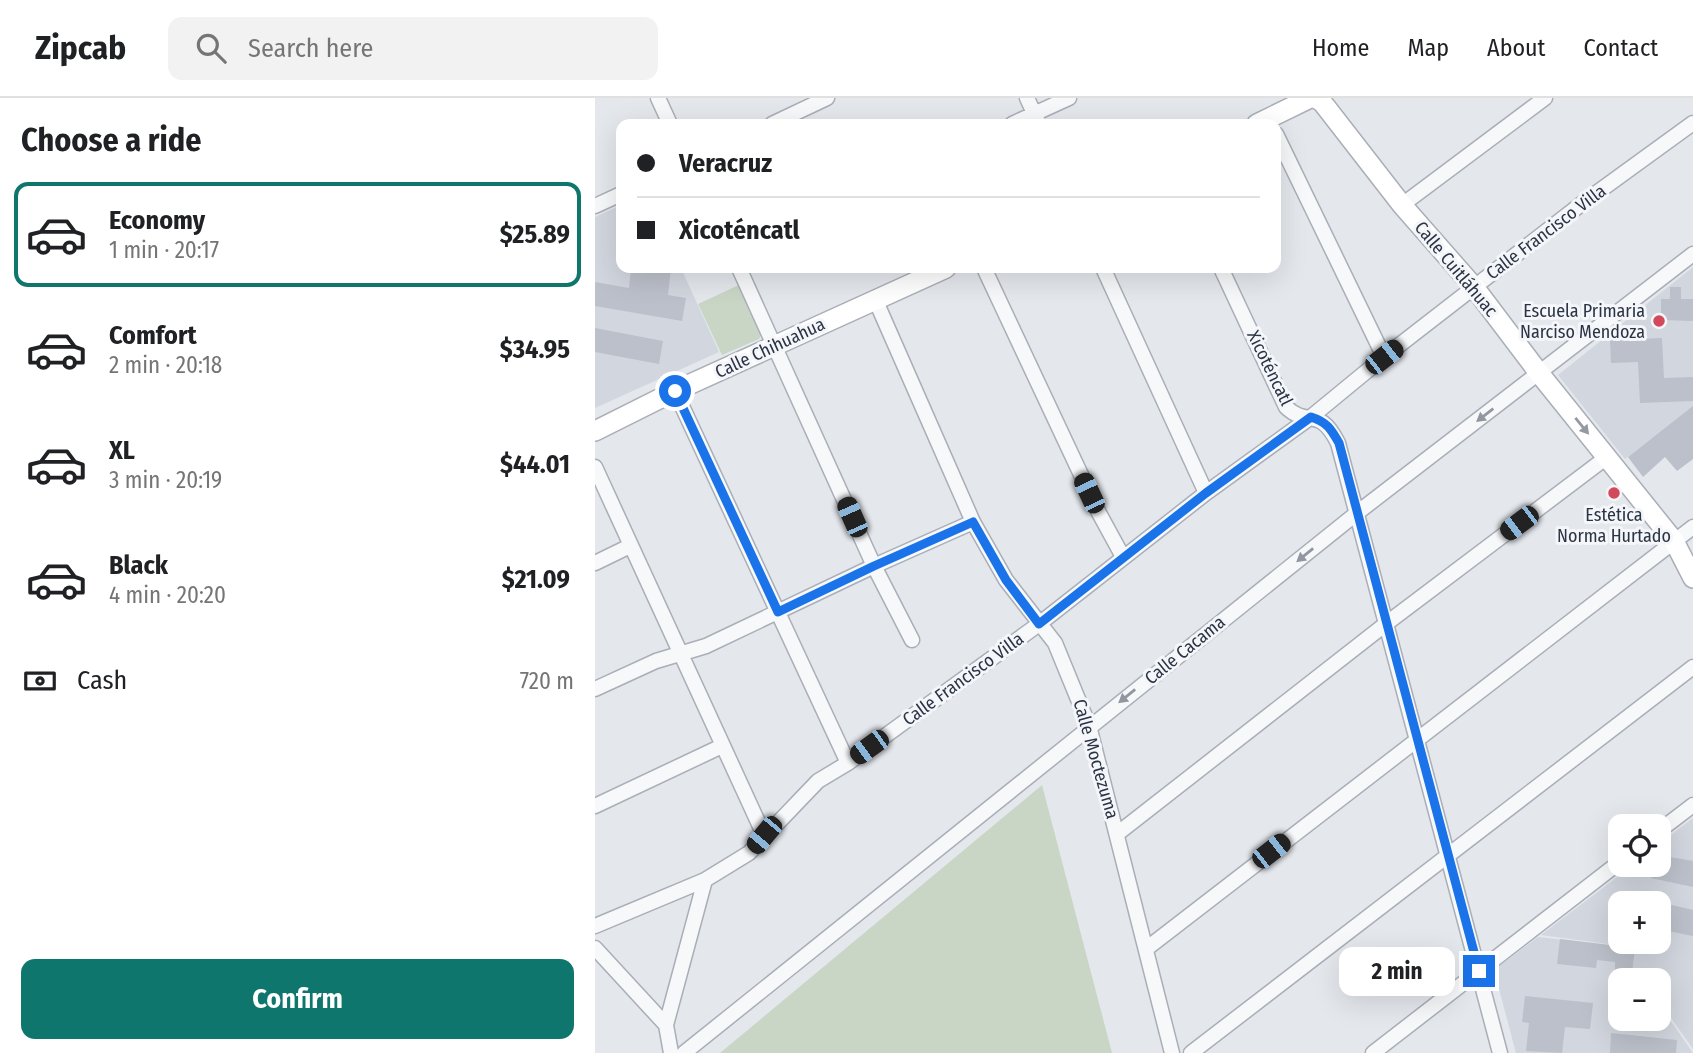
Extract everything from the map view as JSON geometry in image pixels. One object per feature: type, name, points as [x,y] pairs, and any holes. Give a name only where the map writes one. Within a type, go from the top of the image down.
[{"type":"street","points":[[658,98],[668,119]]},
{"type":"street","points":[[783,119],[827,98]]},
{"type":"street","points":[[1027,98],[1036,119],[1069,98]]},
{"type":"street","points":[[1277,119],[1310,98]]},
{"type":"street","name":"Calle Cuitláhuac","points":[[1315,98],[1322,102],[1402,205],[1474,287],[1539,373],[1674,541],[1693,578]]},
{"type":"street","points":[[1402,205],[1545,98]]},
{"type":"street","name":"Calle Francisco Villa","points":[[595,926],[705,880],[748,853],[818,781],[848,763],[1039,624],[1206,493],[1311,417],[1474,287],[1693,123]]},
{"type":"street","points":[[1281,151],[1384,357]]},
{"type":"street","points":[[595,206],[616,196]]},
{"type":"street","name":"Calle Cacama","points":[[684,1053],[1357,513],[1693,254]]},
{"type":"street","points":[[741,273],[874,566],[912,640]]},
{"type":"street","name":"Calle Chihuahua","points":[[595,432],[675,391],[935,273]]},
{"type":"street","points":[[986,273],[1098,513],[1123,557]]},
{"type":"street","points":[[1105,273],[1206,493]]},
{"type":"street","name":"Xicoténcatl","points":[[1223,273],[1286,407],[1293,414],[1324,421],[1332,429],[1339,443],[1500,1053]]},
{"type":"street","name":"Calle Moctezuma","points":[[876,299],[973,522],[1006,580],[1055,643],[1089,726],[1172,1053]]},
{"type":"street","points":[[675,391],[848,763]]},
{"type":"street","points":[[1117,834],[1387,623],[1607,457]]},
{"type":"street","points":[[595,467],[764,835]]},
{"type":"street","points":[[595,689],[656,661],[680,655],[778,612],[973,522]]},
{"type":"street","points":[[1146,949],[1417,737],[1693,527]]},
{"type":"street","points":[[595,563],[630,546]]},
{"type":"street","points":[[1191,1053],[1693,667]]},
{"type":"street","points":[[595,806],[722,746]]},
{"type":"street","points":[[1671,822],[1693,805]]},
{"type":"street","points":[[1373,1053],[1608,871]]},
{"type":"street","points":[[671,1053],[666,1025],[705,880]]},
{"type":"street","points":[[595,948],[666,1025]]},
{"type":"shaded area","points":[[616,207],[616,273],[683,273],[719,352],[595,408],[595,217]]},
{"type":"shaded area","name":"Escuela Primaria Narciso Mendoza","points":[[1693,267],[1693,407],[1625,459],[1558,375]]},
{"type":"shaded area","points":[[1693,818],[1693,1049],[1671,1018],[1671,968],[1608,968],[1608,1031],[1671,1031],[1671,1021],[1693,1053],[1516,1053],[1494,970],[1538,937],[1608,945],[1608,954],[1671,954],[1671,891],[1608,891],[1608,944],[1541,935],[1617,877],[1671,877],[1671,835]]},
{"type":"green space","points":[[741,284],[763,331],[759,339],[722,355],[698,304]]},
{"type":"green space","points":[[1042,785],[1112,1053],[720,1053]]},
{"type":"building","points":[[630,273],[670,273],[668,295],[686,298],[682,321],[595,306],[595,282],[629,288]]},
{"type":"building","points":[[1670,287],[1681,287],[1681,299],[1693,299],[1693,321],[1661,320],[1661,299],[1670,299]]},
{"type":"building","points":[[595,328],[663,341],[659,364],[595,352]]},
{"type":"building","points":[[1662,338],[1664,378],[1693,377],[1693,401],[1640,403],[1638,362],[1611,363],[1610,340]]},
{"type":"building","points":[[1693,406],[1693,459],[1677,471],[1665,457],[1643,477],[1628,457]]},
{"type":"building","points":[[1671,857],[1693,861],[1693,887],[1651,878],[1671,877]]},
{"type":"building","points":[[1671,905],[1693,910],[1693,936],[1671,931]]},
{"type":"building","points":[[1560,939],[1608,945],[1608,954],[1634,954],[1633,968],[1615,968],[1615,962],[1597,960],[1596,968],[1557,964]]},
{"type":"building","points":[[1525,996],[1593,1003],[1590,1029],[1565,1027],[1562,1053],[1526,1051],[1529,1023],[1522,1022]]},
{"type":"building","points":[[1611,1033],[1677,1040],[1676,1053],[1610,1053]]},
{"type":"place","name":"Escuela Primaria Narciso Mendoza","points":[[1659,321]]},
{"type":"place","name":"Estética Norma Hurtado","points":[[1614,493]]},
{"type":"route","points":[[675,391],[778,612],[973,522],[1006,580],[1039,624],[1206,493],[1311,417],[1324,421],[1332,429],[1339,443],[1479,971]]}]
